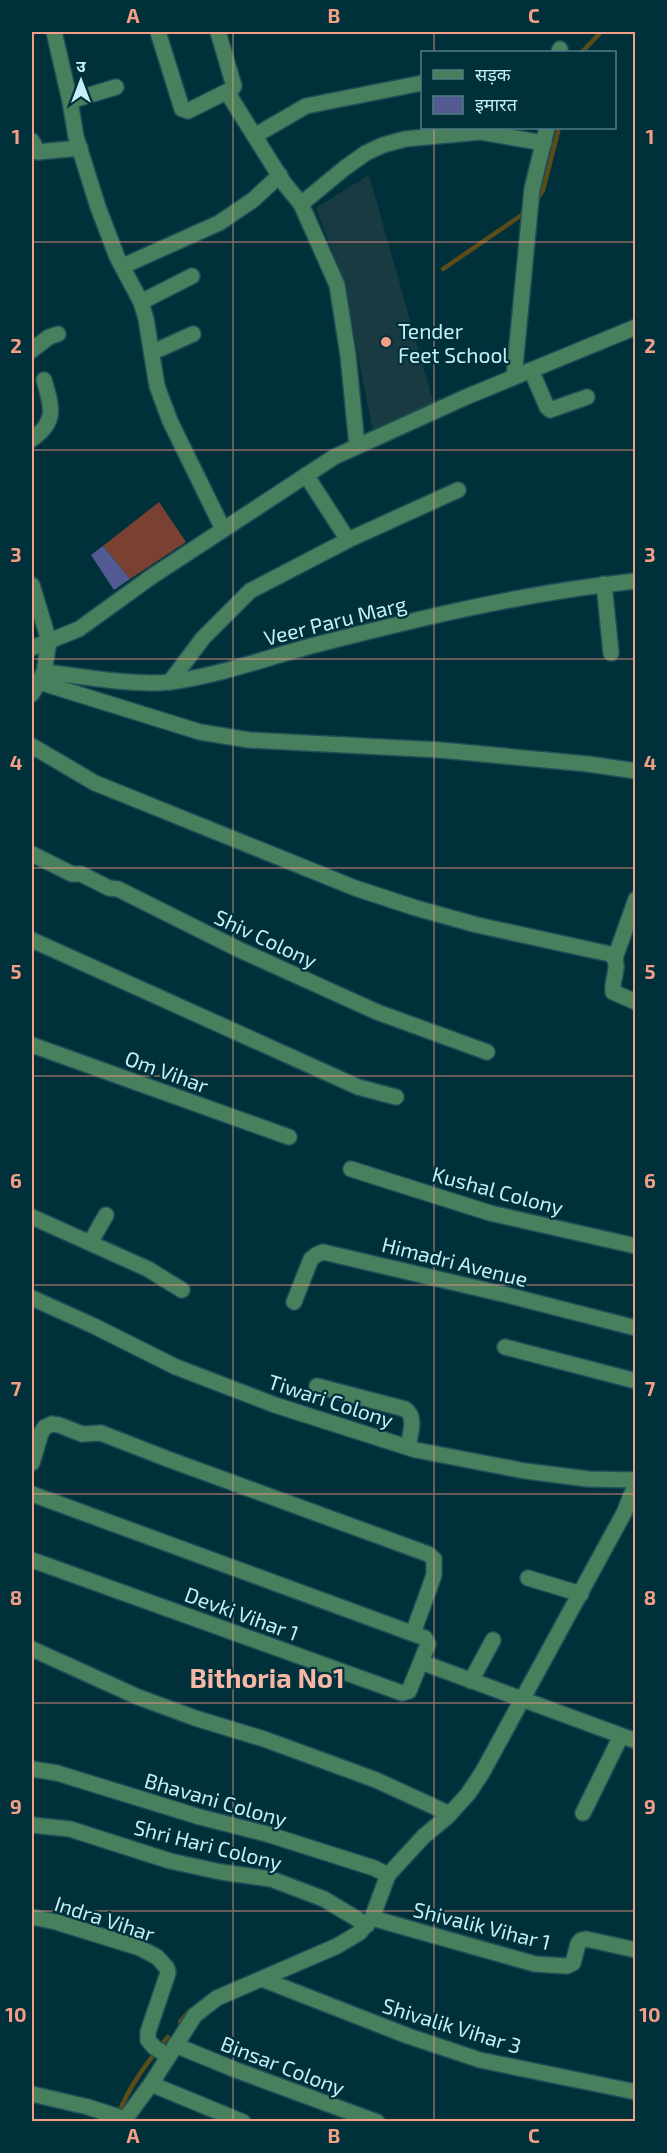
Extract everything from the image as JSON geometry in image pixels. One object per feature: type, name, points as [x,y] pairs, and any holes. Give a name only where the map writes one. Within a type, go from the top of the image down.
[{"type":"street","points":[[54,32],[80,148],[98,207],[117,257],[141,302],[146,319],[157,386],[170,421],[223,529]]},
{"type":"street","points":[[159,32],[184,111],[232,89],[234,84],[218,32]]},
{"type":"street","points":[[256,135],[306,106],[421,83]]},
{"type":"street","points":[[70,101],[116,87]]},
{"type":"street","points":[[227,92],[301,204],[337,285],[348,355],[357,446]]},
{"type":"street","points":[[301,204],[366,153],[405,139],[480,132],[545,135],[532,189],[514,377]]},
{"type":"street","points":[[32,141],[38,152],[80,148]]},
{"type":"street","points":[[123,266],[219,223],[253,200],[280,175]]},
{"type":"street","points":[[141,302],[192,276]]},
{"type":"street","points":[[32,648],[79,629],[151,577],[334,457],[531,369],[636,327]]},
{"type":"street","points":[[32,350],[49,337],[58,334]]},
{"type":"street","points":[[153,352],[193,334]]},
{"type":"street","points":[[531,369],[546,407],[550,410],[587,397]]},
{"type":"street","points":[[32,440],[48,425],[51,416],[50,399],[44,380]]},
{"type":"street","points":[[306,476],[348,540]]},
{"type":"street","points":[[170,682],[203,638],[250,591],[348,540],[458,490]]},
{"type":"street","name":"Veer Paru Marg","points":[[38,683],[170,682],[198,677],[316,645],[470,608],[604,584],[636,581]]},
{"type":"street","points":[[604,584],[611,653]]},
{"type":"street","points":[[32,585],[49,641],[38,683],[201,732],[249,740],[440,750],[588,764],[636,771]]},
{"type":"street","points":[[32,746],[64,767],[95,783],[355,888],[447,917],[610,954],[617,963],[613,992],[636,1002]]},
{"type":"street","name":"Shiv Colony","points":[[32,854],[72,874],[81,874],[118,890],[240,950],[376,1012],[488,1052]]},
{"type":"street","points":[[615,958],[636,898]]},
{"type":"street","points":[[32,940],[358,1087],[396,1097]]},
{"type":"street","name":"Om Vihar","points":[[32,1045],[289,1137]]},
{"type":"street","name":"Kushal Colony","points":[[351,1169],[490,1213],[636,1246]]},
{"type":"street","points":[[90,1243],[106,1215]]},
{"type":"street","points":[[32,1217],[148,1269],[182,1290]]},
{"type":"street","name":"Himadri Avenue","points":[[294,1302],[311,1259],[323,1252],[636,1328]]},
{"type":"street","name":"Tiwari Colony","points":[[32,1298],[176,1367],[275,1405],[408,1447],[525,1471],[588,1479],[636,1481]]},
{"type":"street","points":[[504,1347],[636,1381]]},
{"type":"street","points":[[317,1386],[410,1412],[413,1418],[408,1447]]},
{"type":"street","points":[[32,1463],[45,1427],[52,1424],[82,1434],[101,1433],[428,1554],[434,1559],[434,1575],[413,1633]]},
{"type":"street","points":[[32,2094],[88,2107],[120,2118],[151,2084],[165,2050],[206,2005],[217,1998],[337,1946],[359,1933],[370,1921],[388,1875],[424,1836],[450,1814],[468,1794],[482,1773],[581,1594],[630,1515],[636,1481]]},
{"type":"street","points":[[32,1494],[413,1633],[428,1640],[421,1662],[628,1738],[583,1813]]},
{"type":"street","name":"Devki Vihar 1","points":[[32,1560],[402,1693],[409,1690],[421,1662]]},
{"type":"street","points":[[528,1578],[581,1594]]},
{"type":"street","points":[[471,1681],[493,1640]]},
{"type":"street","points":[[32,1649],[138,1697],[195,1718],[264,1739],[376,1780],[450,1814]]},
{"type":"street","name":"Bhavani Colony","points":[[32,1768],[57,1773],[200,1817],[267,1834],[374,1868],[388,1875]]},
{"type":"street","name":"Shri Hari Colony","points":[[32,1824],[70,1829],[170,1861],[221,1872],[271,1879],[324,1899],[370,1921]]},
{"type":"street","name":"Indra Vihar","points":[[32,1917],[56,1922],[140,1948],[161,1961],[168,1973],[148,2032],[148,2040],[165,2050]]},
{"type":"street","name":"Shivalik Vihar 1","points":[[370,1921],[535,1964],[567,1966],[573,1963],[578,1944],[581,1940],[586,1939],[636,1950]]},
{"type":"street","name":"Shivalik Vihar 3","points":[[262,1978],[408,2036],[480,2060],[636,2092]]},
{"type":"street","name":"Binsar Colony","points":[[165,2050],[236,2070],[377,2121]]},
{"type":"street","points":[[151,2084],[243,2121]]},
{"type":"shaded area","name":"Tender Feet School","points":[[369,175],[434,405],[373,432],[343,279],[316,208]]},
{"type":"shaded area","points":[[159,502],[186,542],[130,579],[103,546]]},
{"type":"building","points":[[103,546],[130,579],[114,590],[91,555]]},
{"type":"waterway","points":[[583,51],[601,32]]},
{"type":"waterway","points":[[536,201],[543,190],[559,129]]},
{"type":"waterway","points":[[443,269],[526,212]]},
{"type":"waterway","points":[[180,2022],[190,2010]]},
{"type":"waterway","points":[[118,2115],[140,2074],[168,2037]]},
{"type":"place","name":"Tender Feet School","points":[[386,342]]},
{"type":"district","name":"Bithoria No1","points":[[267,1677]]}]
